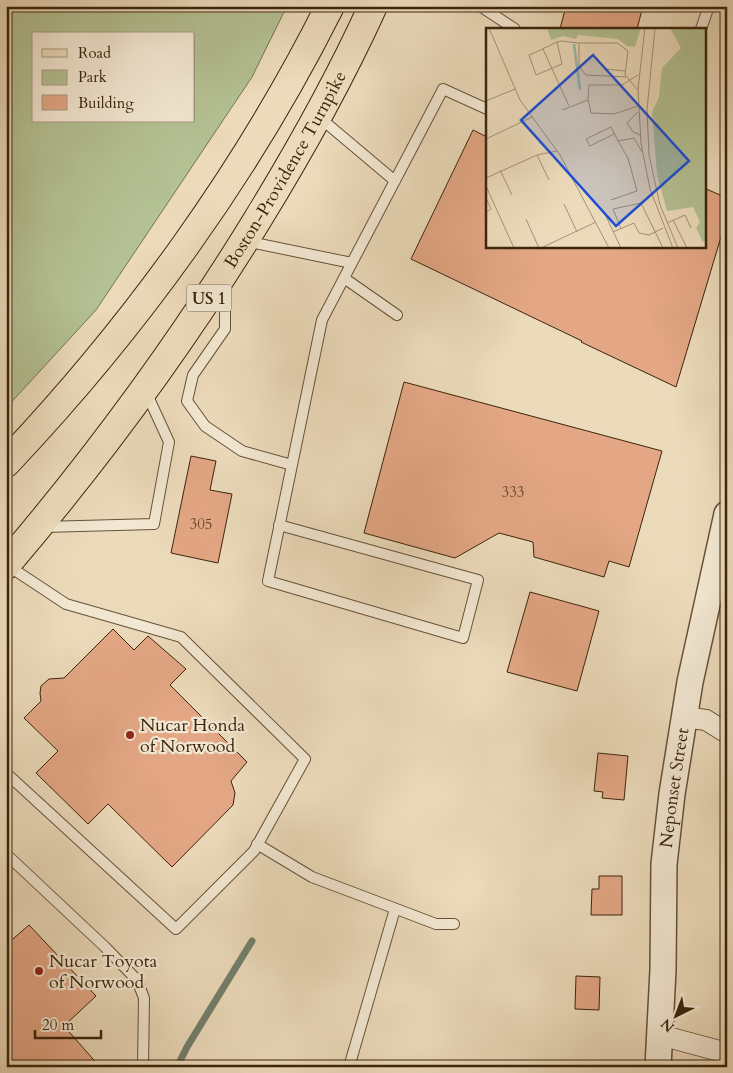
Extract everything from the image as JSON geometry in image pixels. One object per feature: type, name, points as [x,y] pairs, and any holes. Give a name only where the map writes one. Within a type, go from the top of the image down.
[{"type":"main road","name":"US 1","points":[[6,462],[46,421],[115,340],[193,234],[259,134],[307,51],[330,6]]},
{"type":"main road","name":"Boston-Providence Turnpike","points":[[6,565],[39,527],[145,390],[217,286],[319,116],[373,6]]},
{"type":"street","name":"Neponset Street","points":[[658,1067],[663,970],[664,864],[672,794],[684,716],[727,514]]},
{"type":"street","points":[[684,716],[706,720],[727,734]]},
{"type":"street","points":[[660,1035],[727,1053]]},
{"type":"lane","points":[[480,6],[513,28]]},
{"type":"lane","points":[[701,28],[709,6]]},
{"type":"lane","points":[[280,524],[478,580],[463,638],[268,581],[322,320],[442,89],[486,109]]},
{"type":"lane","points":[[319,116],[395,181]]},
{"type":"lane","points":[[244,241],[352,263]]},
{"type":"lane","points":[[344,278],[397,315]]},
{"type":"lane","points":[[217,286],[225,309],[225,329],[193,375],[187,401],[205,426],[242,452],[292,465]]},
{"type":"lane","points":[[39,527],[154,524],[169,442],[145,390]]},
{"type":"lane","points":[[6,565],[66,604],[181,637],[305,759],[254,851],[176,930],[6,773]]},
{"type":"lane","points":[[257,844],[312,877],[436,924],[454,924]]},
{"type":"lane","points":[[6,854],[105,947],[137,980],[144,998],[143,1067]]},
{"type":"lane","points":[[349,1067],[395,909]]},
{"type":"green space","points":[[6,6],[287,6],[252,77],[96,310],[6,408]]},
{"type":"building","points":[[566,6],[643,6],[637,28],[560,28]]},
{"type":"building","points":[[473,130],[486,136],[486,248],[706,248],[706,189],[727,198],[727,217],[676,387],[411,259]]},
{"type":"building","points":[[404,382],[662,451],[629,567],[609,561],[604,577],[534,557],[533,542],[499,533],[455,558],[364,533]]},
{"type":"building","points":[[191,456],[216,461],[210,490],[232,494],[218,563],[171,553]]},
{"type":"building","points":[[530,592],[599,611],[577,691],[507,672]]},
{"type":"building","name":"Nucar Honda of Norwood","points":[[113,629],[134,650],[148,636],[186,669],[170,685],[247,762],[231,781],[235,793],[233,805],[172,867],[108,804],[88,824],[36,773],[58,751],[24,718],[41,701],[41,686],[49,679],[64,678]]},
{"type":"building","points":[[598,753],[628,756],[624,800],[602,798],[603,792],[594,791]]},
{"type":"building","points":[[599,876],[622,876],[622,915],[591,915],[592,889],[599,889]]},
{"type":"building","name":"Nucar Toyota of Norwood","points":[[29,925],[96,996],[64,1026],[100,1067],[6,1067],[6,945]]},
{"type":"building","points":[[576,976],[600,977],[599,1010],[575,1009]]},
{"type":"waterway","points":[[177,1067],[187,1047],[252,941]]},
{"type":"place","name":"Nucar Honda of Norwood","points":[[130,735]]},
{"type":"place","name":"Nucar Toyota of Norwood","points":[[39,971]]}]
